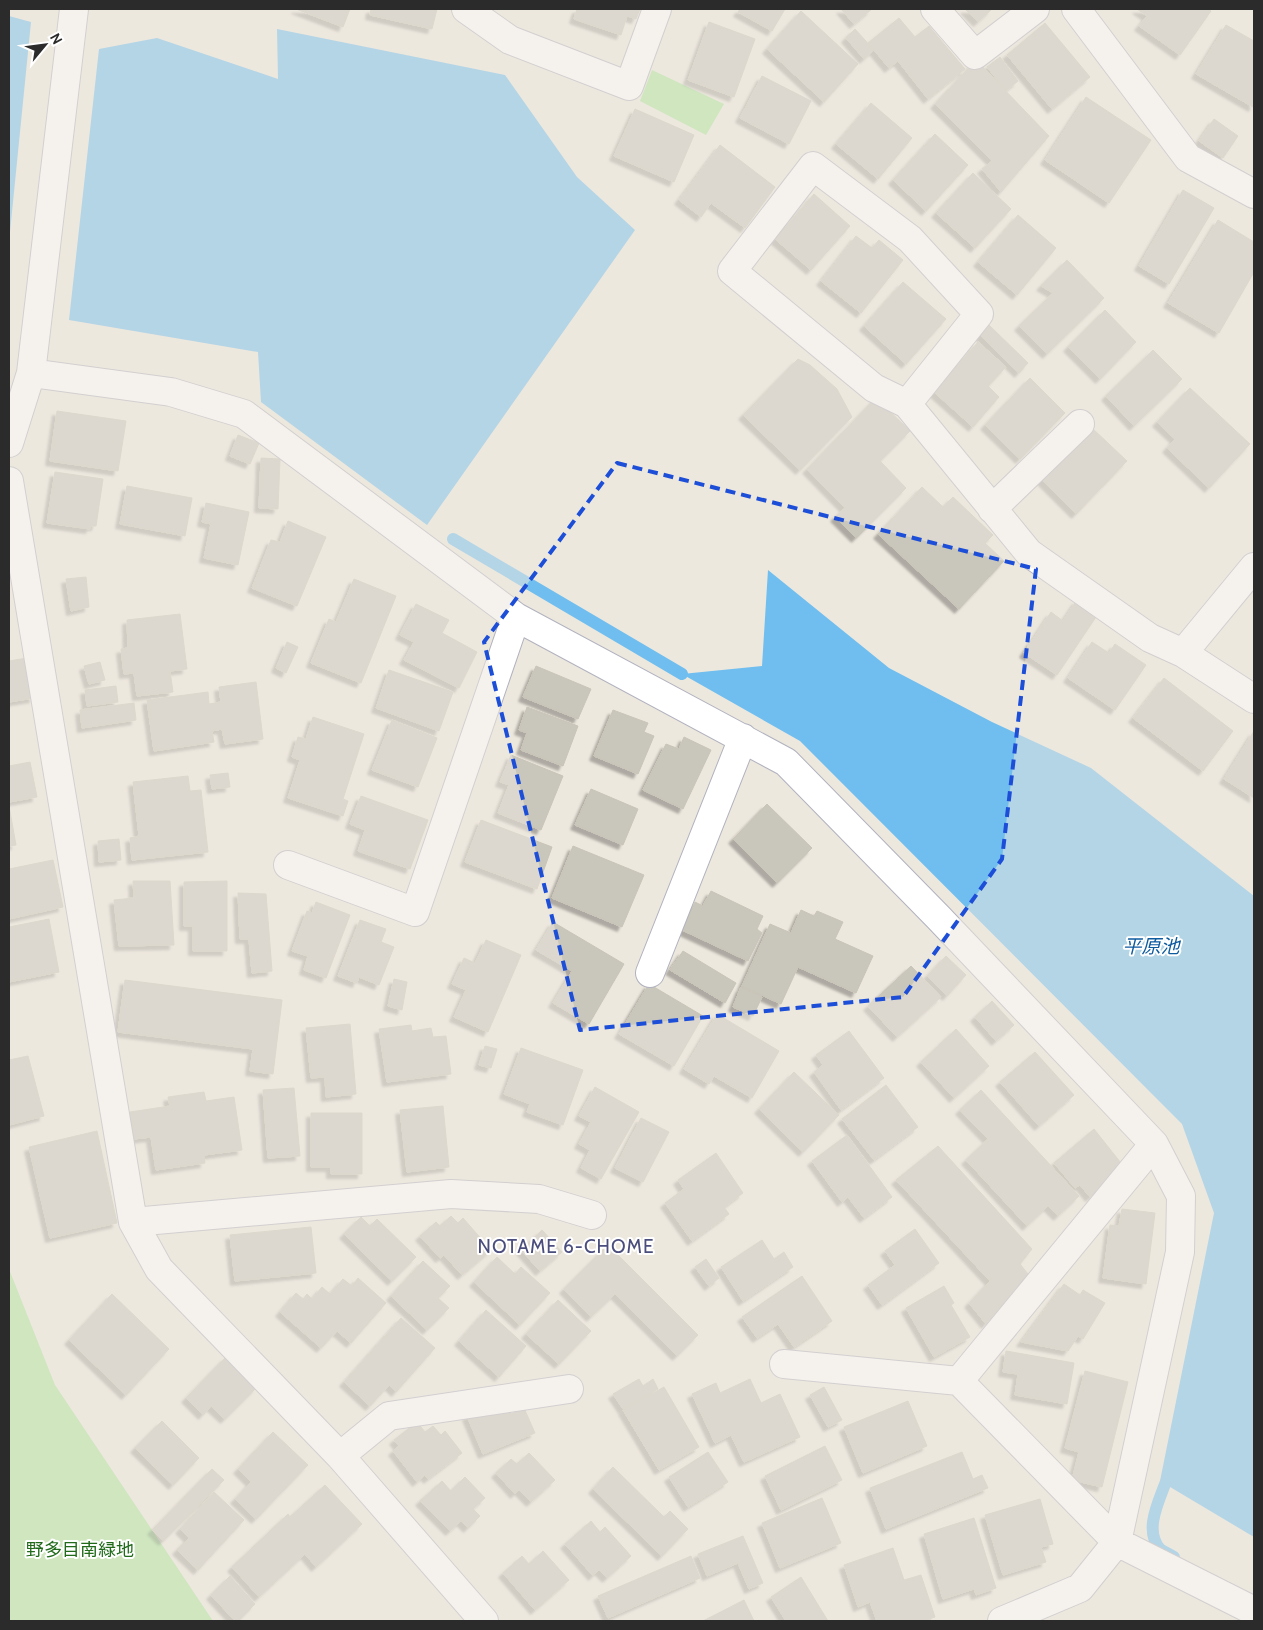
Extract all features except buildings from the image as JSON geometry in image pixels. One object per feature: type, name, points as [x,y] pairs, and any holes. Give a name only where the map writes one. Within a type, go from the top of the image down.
[{"type":"street","points":[[9,443],[31,373],[74,9]]},
{"type":"street","points":[[466,9],[510,40],[629,86],[658,9]]},
{"type":"street","points":[[935,9],[975,55],[1035,9]]},
{"type":"street","points":[[1076,9],[1188,158],[1254,194]]},
{"type":"street","points":[[907,404],[979,314],[910,239],[813,166],[732,271],[874,388],[907,404],[1029,553],[1150,638],[1183,653],[1254,699]]},
{"type":"street","points":[[31,373],[171,392],[244,414],[516,617],[786,762],[938,917],[1154,1144],[1181,1196],[1180,1252],[1117,1542],[1080,1588],[1002,1621]]},
{"type":"street","points":[[992,509],[1080,424]]},
{"type":"street","points":[[9,481],[132,1222],[158,1268],[340,1456],[484,1621]]},
{"type":"street","points":[[1183,653],[1254,567]]},
{"type":"street","points":[[288,865],[415,912],[516,617]]},
{"type":"street","points":[[650,973],[743,738]]},
{"type":"street","points":[[959,1381],[1154,1144]]},
{"type":"street","points":[[132,1222],[451,1194],[539,1199],[592,1215]]},
{"type":"street","points":[[784,1364],[959,1381],[1117,1542],[1254,1611]]},
{"type":"street","points":[[340,1456],[390,1416],[569,1388]]},
{"type":"highlighted area","points":[[617,463],[1036,569],[1002,859],[903,997],[580,1030],[484,642]]},
{"type":"green space","points":[[652,70],[724,104],[706,135],[640,101]]},
{"type":"green space","name":"野多目南緑地","points":[[9,1269],[55,1385],[213,1621],[9,1621]]},
{"type":"water","points":[[9,16],[31,22],[9,242]]},
{"type":"water","points":[[277,29],[505,75],[577,177],[635,230],[427,525],[261,402],[258,352],[69,320],[99,49],[157,38],[278,79]]},
{"type":"water","name":"平原池","points":[[768,570],[889,668],[992,722],[1091,768],[1254,896],[1254,1537],[1160,1481],[1214,1213],[1182,1124],[800,741],[682,674],[762,666]]},
{"type":"waterway","points":[[453,539],[682,674]]},
{"type":"waterway","points":[[1165,1484],[1156,1508],[1153,1534],[1155,1542],[1160,1549],[1174,1557]]},
{"type":"district","name":"NOTAME 6-CHOME","points":[[566,1246]]}]
